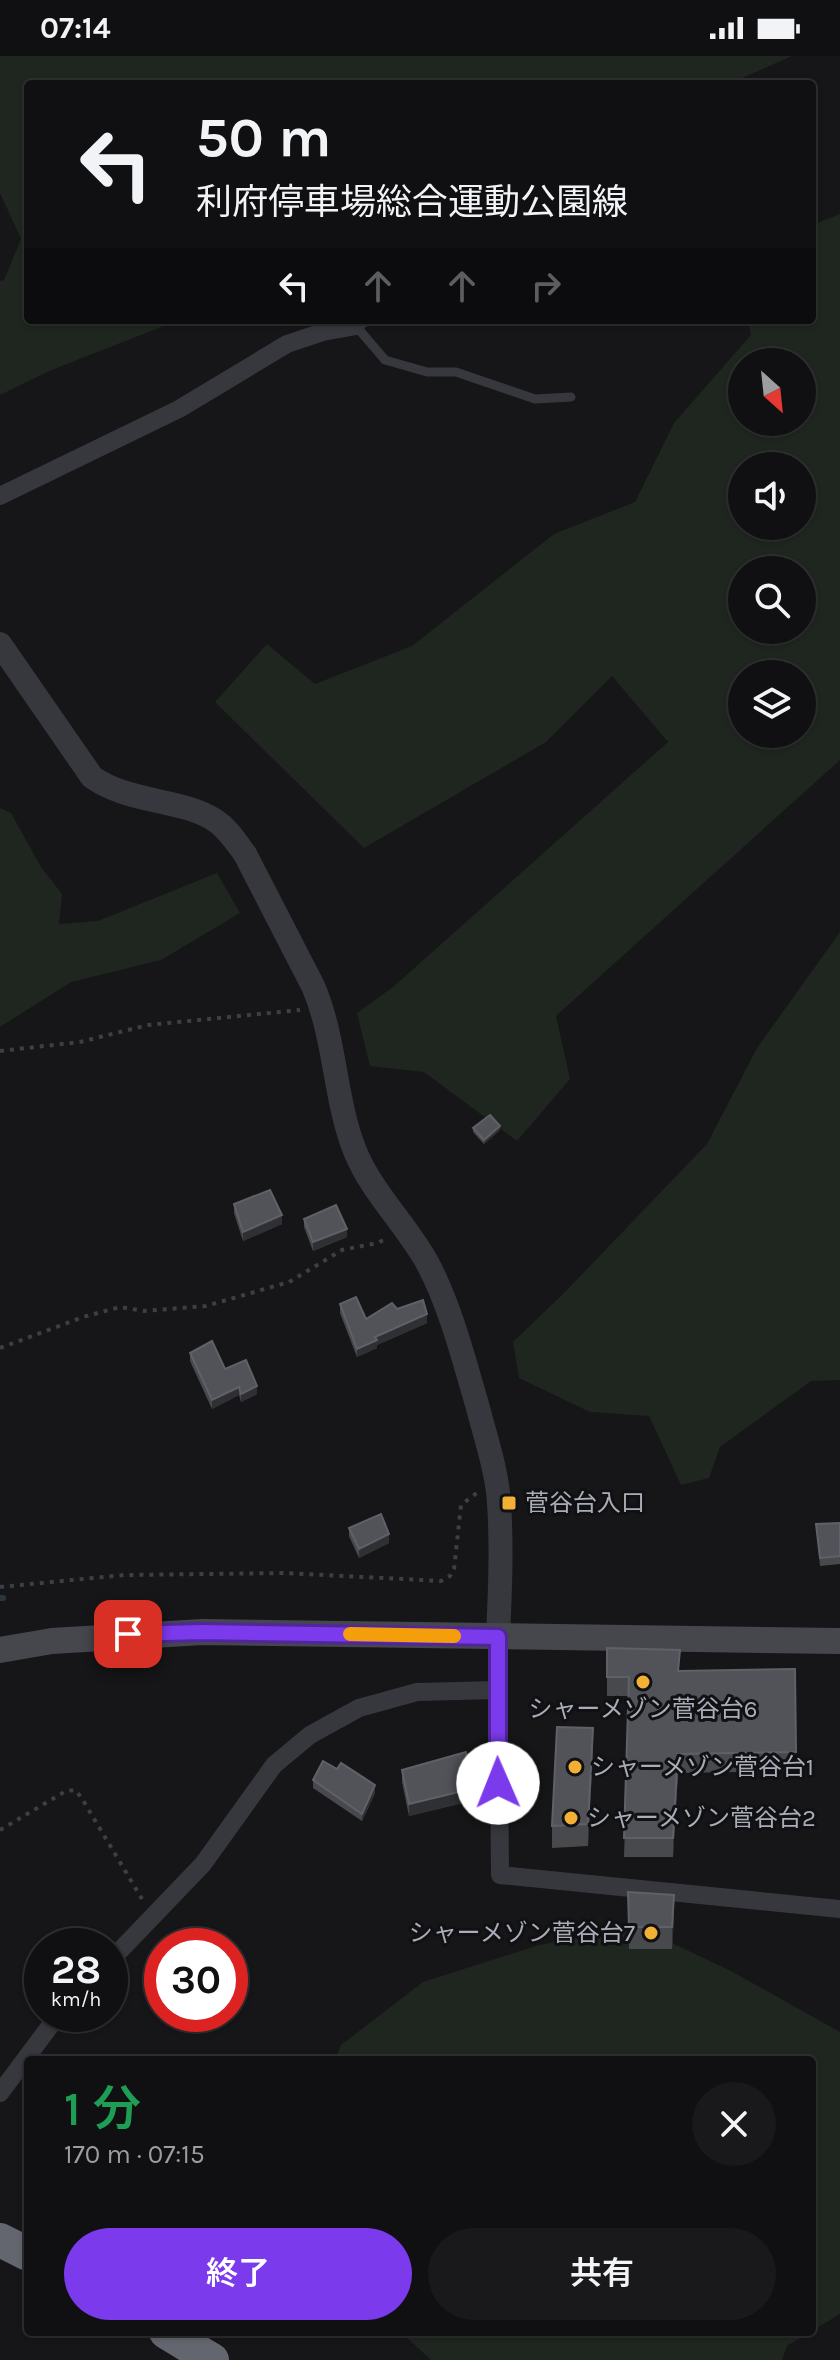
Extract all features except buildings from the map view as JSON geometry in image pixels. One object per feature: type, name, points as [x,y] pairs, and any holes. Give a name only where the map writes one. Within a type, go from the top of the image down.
[{"type":"highway","points":[[0,2240],[24,2252]]},
{"type":"highway","points":[[173,2336],[212,2360]]},
{"type":"main road","points":[[0,1650],[67,1639],[202,1632],[840,1641]]},
{"type":"street","points":[[0,496],[179,409],[287,344],[359,324]]},
{"type":"street","points":[[0,644],[92,777],[123,793],[205,814],[232,836],[252,867],[322,1008],[347,1128],[356,1154],[428,1264],[454,1331],[496,1478],[499,1503],[497,1690],[500,1875],[840,1909]]},
{"type":"street","points":[[128,1943],[203,1864],[274,1765],[310,1735],[359,1708],[417,1692],[497,1690]]},
{"type":"street","points":[[28,2056],[46,2032]]},
{"type":"street","points":[[0,2093],[24,2061]]},
{"type":"lane","points":[[365,324],[385,360],[427,372],[456,372],[535,399],[571,397]]},
{"type":"path","points":[[0,1051],[80,1042],[148,1025],[322,1008]]},
{"type":"path","points":[[0,1348],[83,1317],[120,1307],[144,1311],[206,1306],[289,1282],[342,1250],[377,1243],[406,1230]]},
{"type":"path","points":[[0,1587],[153,1574],[285,1573],[441,1581],[450,1576],[454,1569],[461,1505],[496,1478]]},
{"type":"path","points":[[0,1830],[66,1791],[75,1790],[153,1918]]},
{"type":"shaded area","points":[[0,56],[792,56],[740,80],[24,80],[24,324],[169,324],[49,371],[0,395],[0,281],[4,280],[21,239],[0,193]]},
{"type":"shaded area","points":[[840,214],[840,760],[556,1016],[570,1079],[517,1141],[424,1072],[370,1066],[357,1013],[393,987],[668,742],[612,676],[546,742],[364,848],[215,702],[267,644],[315,684],[412,646],[554,534],[635,502],[674,423],[728,361],[728,436],[816,436],[816,348],[740,348],[751,335],[749,324],[816,324],[816,223]]},
{"type":"shaded area","points":[[0,808],[11,813],[41,867],[62,894],[59,924],[98,921],[217,873],[240,913],[161,960],[71,982],[0,1027]]},
{"type":"shaded area","points":[[840,932],[840,1380],[811,1381],[720,1447],[709,1478],[681,1485],[649,1416],[590,1412],[519,1378],[513,1342],[707,1144],[757,1048]]},
{"type":"shaded area","points":[[638,1927],[731,1971],[840,2032],[840,2314],[816,2329],[816,2056],[337,2056],[341,2045],[423,1982],[539,1945]]},
{"type":"shaded area","points":[[405,2336],[803,2336],[787,2346],[782,2360],[431,2360]]},
{"type":"slow traffic","points":[[350,1634],[454,1636]]},
{"type":"place","name":"菅谷台入口","points":[[509,1503]]},
{"type":"place","name":"シャーメゾン菅谷台6","points":[[643,1682]]},
{"type":"place","name":"シャーメゾン菅谷台1","points":[[575,1767]]},
{"type":"place","name":"シャーメゾン菅谷台2","points":[[571,1818]]},
{"type":"place","name":"シャーメゾン菅谷台7","points":[[651,1933]]},
{"type":"route","points":[[128,1634],[202,1632],[498,1637],[498,1783]]}]
